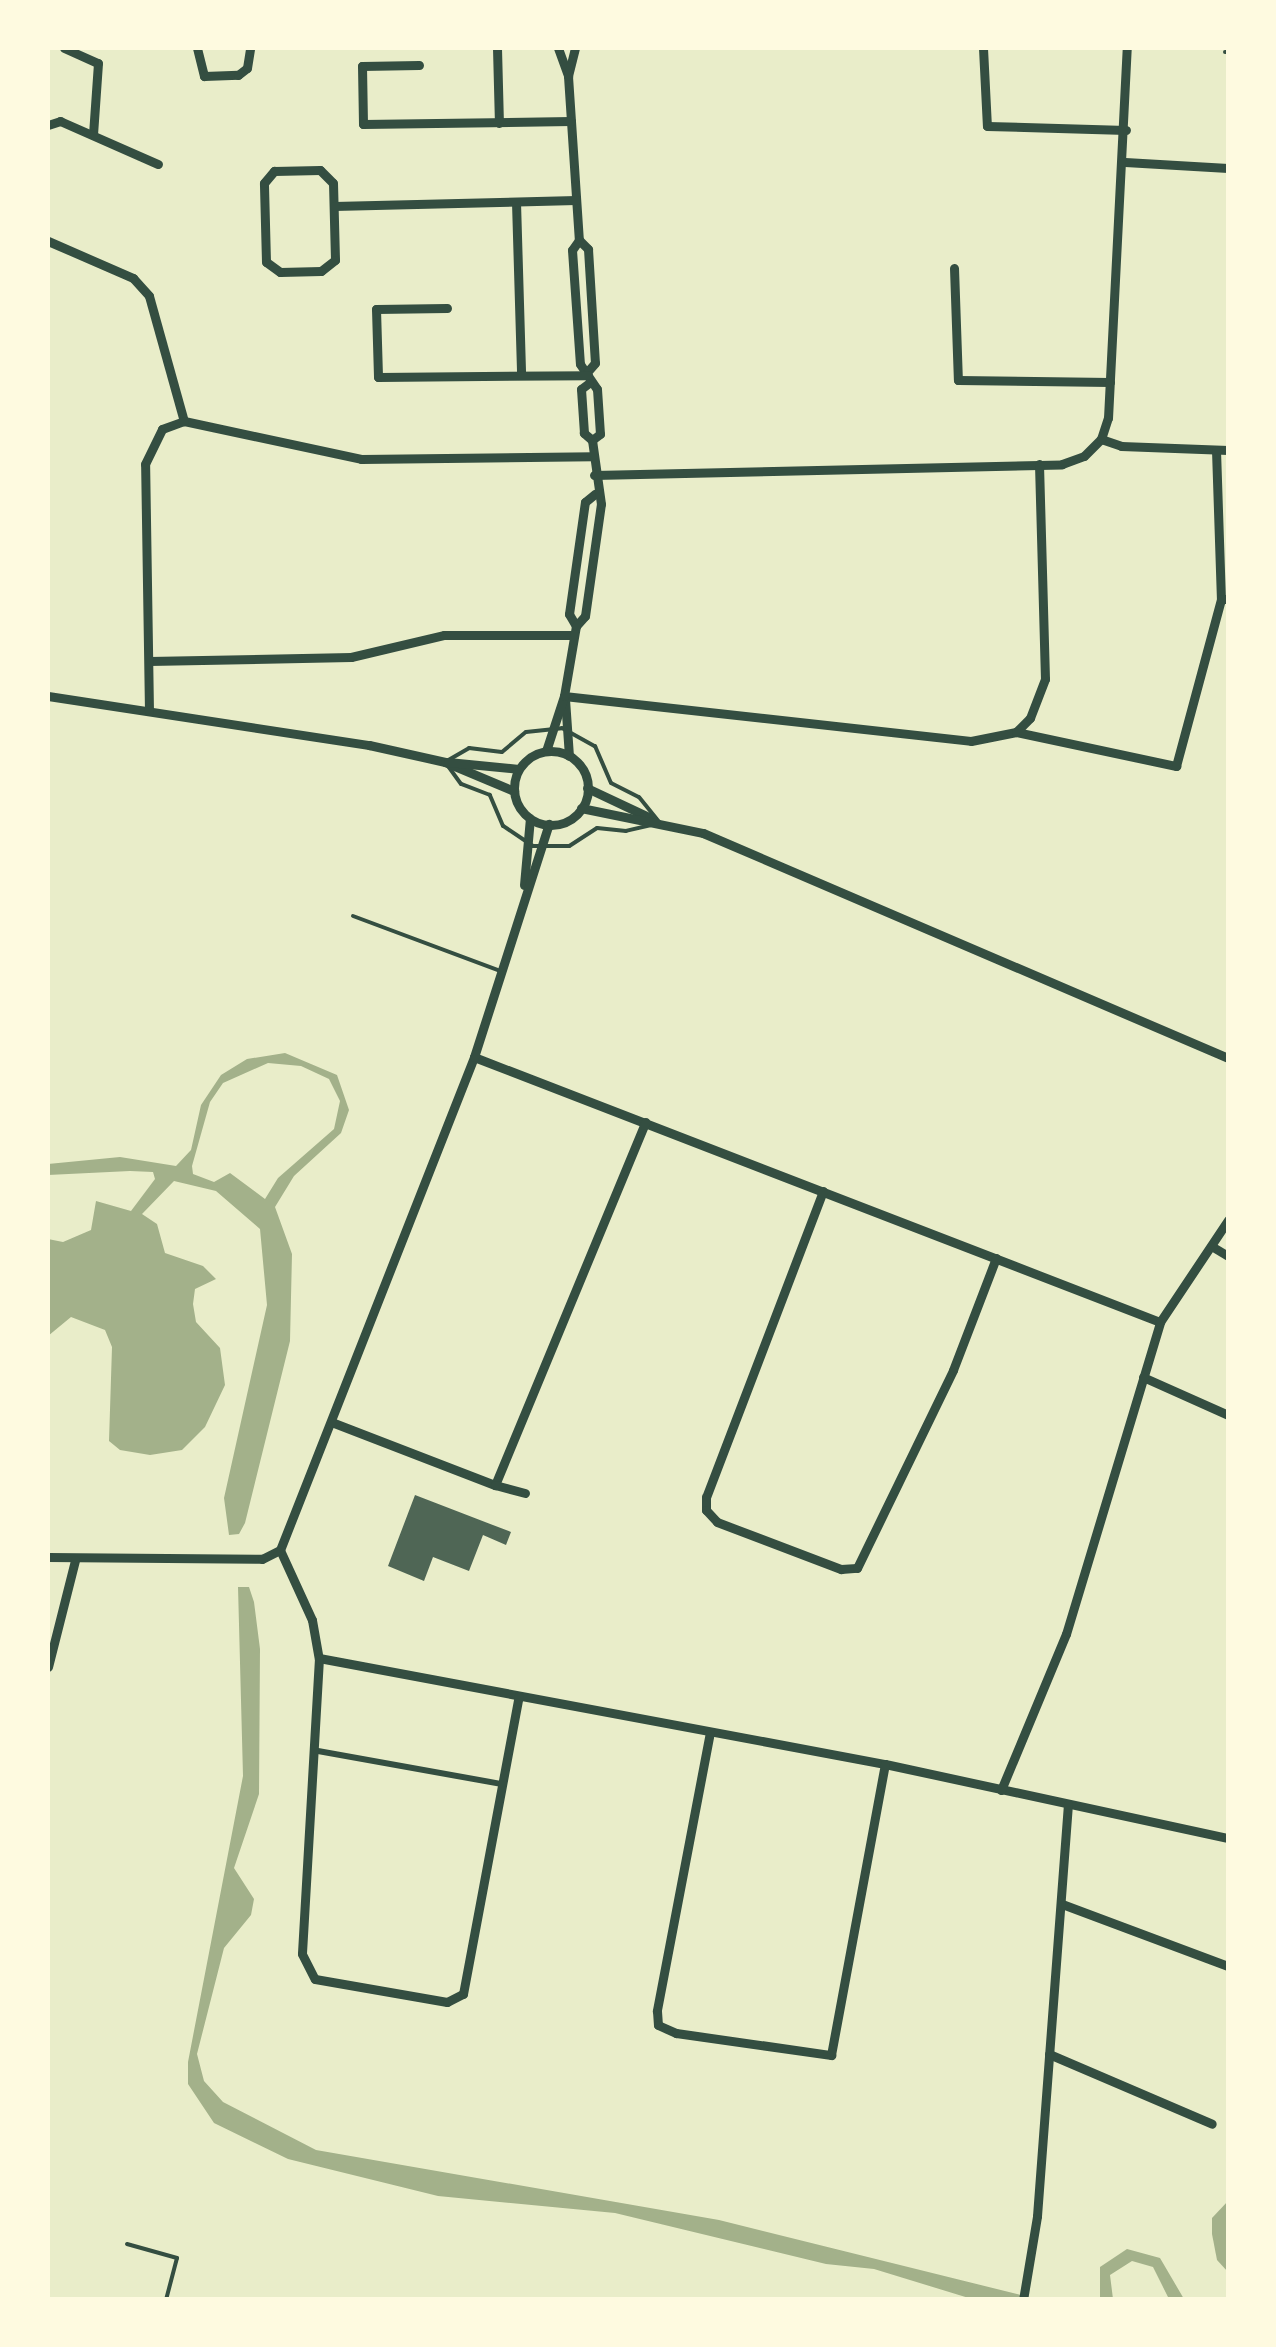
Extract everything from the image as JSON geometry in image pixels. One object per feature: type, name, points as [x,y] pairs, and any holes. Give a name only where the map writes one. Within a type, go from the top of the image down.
[{"type":"street","points":[[64,48],[98,63],[94,135]]},
{"type":"street","points":[[197,48],[204,76],[238,75],[247,68],[250,48]]},
{"type":"street","points":[[496,48],[499,123]]},
{"type":"street","points":[[558,48],[568,76]]},
{"type":"street","points":[[48,696],[445,762],[519,770],[546,752],[564,696],[575,631],[588,597],[602,504],[595,494],[592,440],[600,434],[596,388],[580,364],[573,266],[579,240],[568,76],[574,48]]},
{"type":"street","points":[[982,48],[987,126],[1126,130]]},
{"type":"street","points":[[594,475],[1039,464],[1084,456],[1101,439],[1110,382],[1125,162],[1127,48]]},
{"type":"street","points":[[419,64],[362,66],[363,124],[571,122]]},
{"type":"street","points":[[48,125],[60,121],[158,164]]},
{"type":"street","points":[[1125,162],[1228,168]]},
{"type":"street","points":[[320,170],[333,182],[334,206],[335,260],[307,271],[280,272],[266,262],[264,183],[274,171],[320,170]]},
{"type":"street","points":[[334,206],[576,200]]},
{"type":"street","points":[[516,202],[521,375]]},
{"type":"street","points":[[579,240],[588,249],[596,363],[588,376]]},
{"type":"street","points":[[48,241],[133,278],[149,296],[184,421]]},
{"type":"street","points":[[954,268],[958,380],[1110,382]]},
{"type":"street","points":[[448,308],[376,309],[378,377],[588,376]]},
{"type":"street","points":[[150,711],[145,464],[162,430],[184,421],[360,459],[593,456]]},
{"type":"street","points":[[1101,439],[1121,446],[1228,450]]},
{"type":"street","points":[[564,696],[971,740],[1016,732],[1176,766],[1225,599],[1216,450]]},
{"type":"street","points":[[1016,732],[1030,718],[1045,680],[1039,464]]},
{"type":"street","points":[[575,631],[569,614],[582,520],[585,502],[595,494]]},
{"type":"street","points":[[150,661],[351,657],[444,635],[575,631]]},
{"type":"street","points":[[564,696],[569,756],[588,788],[660,823]]},
{"type":"street","points":[[546,752],[569,756]]},
{"type":"street","points":[[445,762],[514,791],[530,818],[524,888]]},
{"type":"street","points":[[514,791],[519,770]]},
{"type":"street","points":[[582,808],[588,788]]},
{"type":"street","points":[[48,1557],[262,1559],[280,1550],[334,1423],[474,1057],[524,888],[549,824],[582,808],[704,833],[825,881],[1228,1058]]},
{"type":"street","points":[[530,818],[549,824]]},
{"type":"street","points":[[474,1057],[1160,1322]]},
{"type":"street","points":[[495,1485],[645,1122]]},
{"type":"street","points":[[823,1191],[706,1497],[706,1510],[716,1522],[840,1569],[857,1568],[953,1370],[996,1258]]},
{"type":"street","points":[[1002,1790],[1066,1634],[1160,1322],[1228,1220]]},
{"type":"street","points":[[1213,1246],[1228,1256]]},
{"type":"street","points":[[1143,1377],[1228,1415]]},
{"type":"street","points":[[334,1423],[525,1493]]},
{"type":"street","points":[[280,1550],[312,1620],[318,1658],[318,1751],[302,1954],[315,1979],[447,2002],[463,1994],[519,1696]]},
{"type":"street","points":[[48,1668],[75,1560]]},
{"type":"street","points":[[318,1658],[885,1764],[1228,1838]]},
{"type":"street","points":[[710,1732],[657,2011],[658,2024],[694,2036],[831,2055],[885,1764]]},
{"type":"street","points":[[318,1751],[502,1784]]},
{"type":"street","points":[[1023,2300],[1028,2282],[1049,2054],[1068,1804]]},
{"type":"street","points":[[1062,1904],[1228,1966]]},
{"type":"street","points":[[1049,2054],[1212,2124]]},
{"type":"lane","points":[[353,916],[500,971]]},
{"type":"lane","points":[[127,2244],[177,2258],[166,2300]]},
{"type":"path","points":[[558,848],[597,828]]},
{"type":"shaded area","points":[[285,1053],[337,1075],[349,1110],[341,1133],[294,1176],[275,1207],[292,1254],[290,1341],[245,1523],[239,1534],[229,1535],[224,1498],[267,1305],[260,1229],[216,1191],[174,1181],[142,1214],[157,1224],[165,1253],[203,1266],[216,1279],[195,1289],[193,1304],[196,1322],[220,1348],[225,1385],[205,1427],[182,1450],[150,1455],[120,1450],[109,1441],[112,1347],[105,1330],[71,1317],[48,1336],[48,1239],[63,1242],[91,1230],[96,1201],[131,1211],[155,1179],[153,1172],[130,1171],[48,1175],[48,1164],[120,1157],[176,1166],[191,1150],[201,1105],[221,1075],[247,1059]],"holes":[[[268,1063],[301,1066],[329,1079],[340,1101],[334,1129],[278,1178],[265,1199],[230,1173],[214,1182],[193,1174],[210,1102],[223,1083]]]},
{"type":"shaded area","points":[[238,1587],[249,1587],[260,1649],[259,1794],[234,1868],[254,1899],[251,1915],[224,1948],[197,2054],[204,2081],[223,2102],[316,2150],[719,2220],[1037,2299],[972,2299],[874,2269],[826,2264],[615,2213],[438,2196],[288,2159],[214,2123],[188,2084],[188,2062],[243,1776]]},
{"type":"shaded area","points":[[1228,2201],[1228,2272],[1217,2260],[1212,2218]]},
{"type":"shaded area","points":[[1127,2249],[1160,2258],[1184,2299],[1169,2299],[1153,2267],[1132,2261],[1110,2275],[1113,2299],[1100,2299],[1100,2267]]},
{"type":"building","points":[[415,1495],[511,1532],[506,1545],[483,1535],[469,1571],[433,1557],[424,1581],[388,1566]]}]
